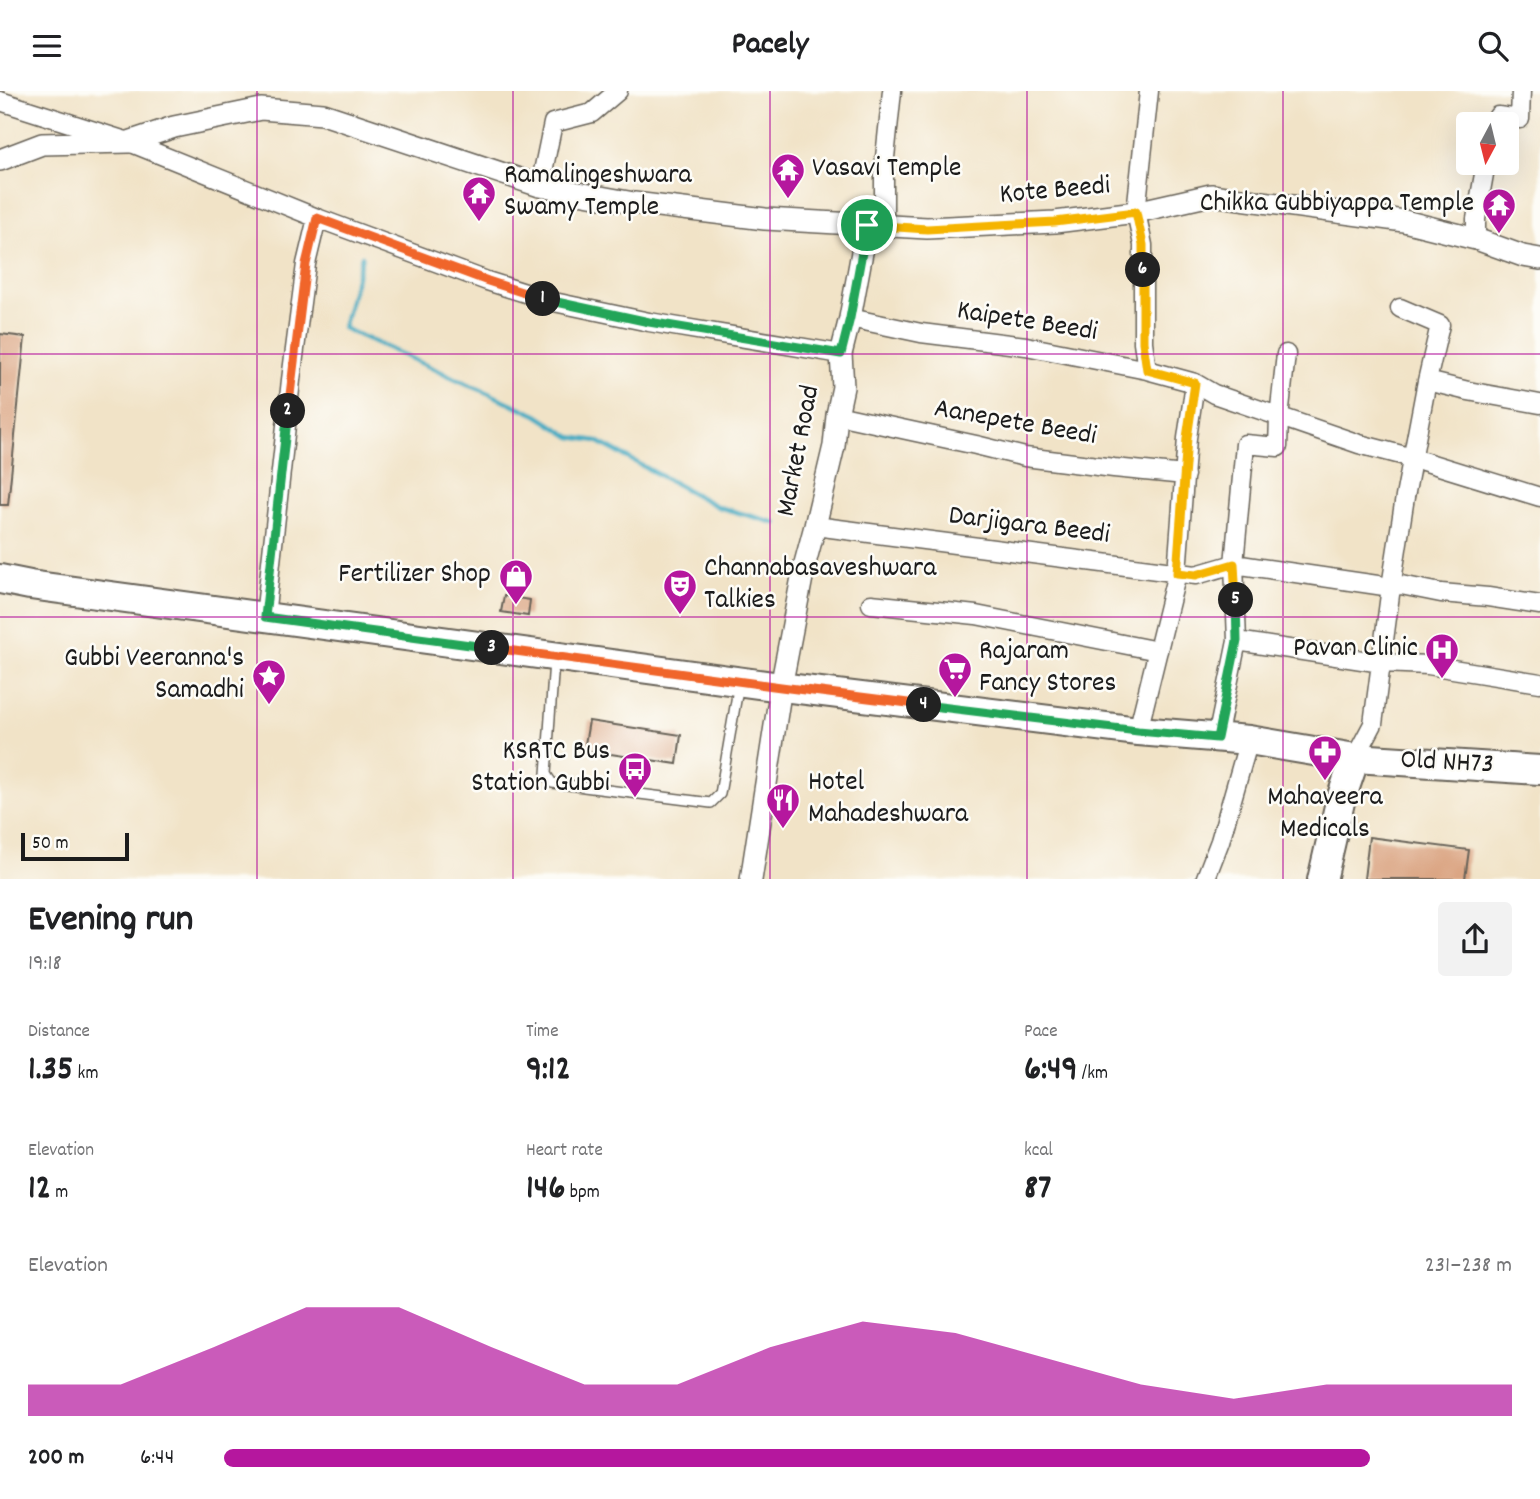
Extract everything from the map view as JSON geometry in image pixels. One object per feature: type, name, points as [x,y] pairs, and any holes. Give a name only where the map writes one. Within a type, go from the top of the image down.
[{"type":"main road","name":"Old NH73","points":[[0,579],[781,687],[1138,731],[1249,740],[1355,758],[1540,770]]},
{"type":"main road","points":[[1322,879],[1340,802],[1355,758]]},
{"type":"street","points":[[540,186],[553,123],[592,113],[618,91]]},
{"type":"street","points":[[876,226],[892,91]]},
{"type":"street","points":[[1147,370],[1143,342],[1143,245],[1136,212],[1149,91]]},
{"type":"street","points":[[1519,119],[1521,91]]},
{"type":"street","points":[[0,101],[129,142],[317,218],[488,281],[554,302],[649,322],[841,354]]},
{"type":"street","name":"Kote Beedi","points":[[0,160],[42,144],[129,142],[174,127],[261,109],[323,114],[540,186],[634,204],[765,219],[927,229],[1055,222],[1136,212],[1211,195],[1405,221],[1540,259]]},
{"type":"street","points":[[1476,239],[1476,219],[1484,175]]},
{"type":"street","points":[[265,617],[306,264],[317,218]]},
{"type":"street","name":"Market Road","points":[[751,879],[781,687],[804,566],[834,446],[843,387],[841,354],[876,226]]},
{"type":"street","points":[[1355,758],[1373,724],[1391,587],[1427,381],[1440,325],[1400,308]]},
{"type":"street","name":"Kaipete Beedi","points":[[850,318],[921,333],[1026,346],[1147,370],[1195,383],[1214,394],[1359,444],[1540,497]]},
{"type":"street","points":[[1217,738],[1237,641],[1234,564],[1245,444],[1278,447],[1286,354]]},
{"type":"street","points":[[1427,381],[1540,404]]},
{"type":"street","points":[[1138,731],[1177,573],[1187,438],[1195,383]]},
{"type":"street","name":"Aanepete Beedi","points":[[837,415],[1025,457],[1185,475]]},
{"type":"street","name":"Darjigara Beedi","points":[[816,526],[1077,563],[1196,575],[1234,564]]},
{"type":"street","points":[[1234,564],[1540,605]]},
{"type":"street","points":[[871,604],[976,615],[1158,651]]},
{"type":"street","points":[[1237,641],[1382,663],[1428,665],[1540,683]]},
{"type":"street","points":[[1205,879],[1220,841],[1249,740]]},
{"type":"lane","points":[[554,656],[546,774],[552,783],[711,803],[720,795],[739,681]]},
{"type":"building","points":[[0,334],[25,337],[8,505],[0,505]]},
{"type":"building","name":"Fertilizer Shop","points":[[504,596],[530,600],[528,616],[501,612]]},
{"type":"building","points":[[589,721],[681,735],[677,764],[584,750]]},
{"type":"building","points":[[1369,837],[1469,850],[1465,879],[1364,879]]},
{"type":"waterway","points":[[362,256],[343,328],[537,415],[571,437],[597,441],[718,507],[776,523]]},
{"type":"place","name":"Vasavi Temple","points":[[788,200]]},
{"type":"place","name":"Ramalingeshwara Swamy Temple","points":[[479,223]]},
{"type":"place","name":"Chikka Gubbiyappa Temple","points":[[1499,235]]},
{"type":"place","name":"Fertilizer Shop","points":[[516,606]]},
{"type":"place","name":"Channabasaveshwara Talkies","points":[[680,616]]},
{"type":"place","name":"Pavan Clinic","points":[[1442,680]]},
{"type":"place","name":"Rajaram Fancy Stores","points":[[955,699]]},
{"type":"place","name":"Gubbi Veeranna's Samadhi","points":[[269,706]]},
{"type":"place","name":"Mahaveera Medicals","points":[[1325,782]]},
{"type":"place","name":"KSRTC Bus Station Gubbi","points":[[635,799]]},
{"type":"place","name":"Hotel Mahadeshwara","points":[[783,830]]},
{"type":"route","points":[[1136,212],[1143,245],[1143,342],[1147,370],[1195,383],[1187,438],[1177,573],[1196,575],[1234,564],[1237,641],[1217,738],[1138,731],[781,687],[265,617],[306,264],[317,218],[488,281],[554,302],[649,322],[841,354],[867,225],[927,229],[1055,222],[1136,212]]}]
